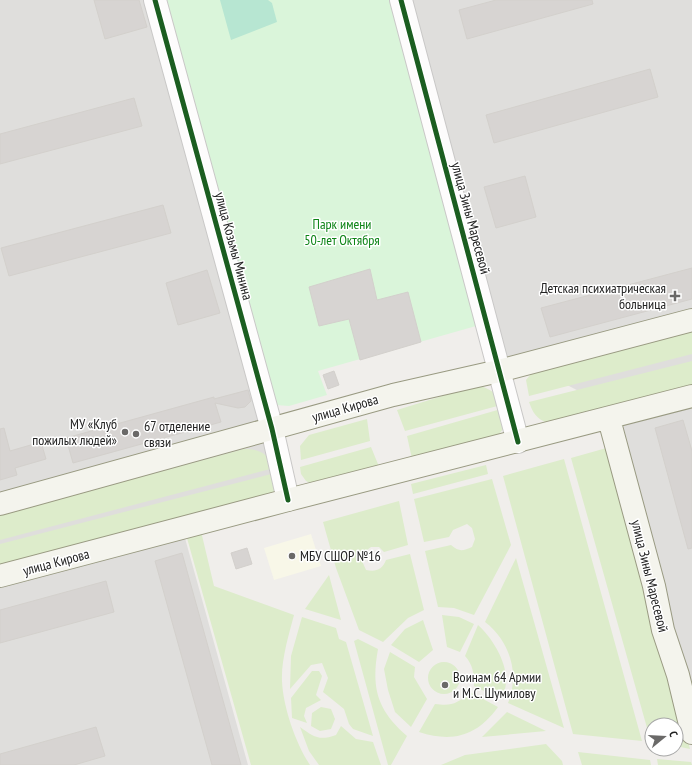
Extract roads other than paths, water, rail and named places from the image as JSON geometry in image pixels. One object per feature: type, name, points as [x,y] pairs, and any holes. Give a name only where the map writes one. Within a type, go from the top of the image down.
[{"type":"main road","name":"улица Кирова","points":[[0,504],[393,395],[499,371],[692,320]]},
{"type":"main road","name":"улица Кирова","points":[[0,576],[288,500],[609,419],[692,396]]},
{"type":"main road","name":"улица Зины Маресевой","points":[[609,419],[692,733]]},
{"type":"street","name":"улица Козьмы Минина","points":[[155,0],[272,429],[288,500]]},
{"type":"street","name":"улица Зины Маресевой","points":[[401,0],[518,442]]},
{"type":"place","name":"Детская психиатрическая больница","points":[[675,296]]},
{"type":"place","name":"МУ «Клуб пожилых людей»","points":[[125,432]]},
{"type":"place","name":"67 отделение связи","points":[[136,434]]},
{"type":"place","name":"МБУ СШОР №16","points":[[292,556]]},
{"type":"place","name":"Воинам 64 Армии и М.С. Шумилову","points":[[445,685]]},
{"type":"park label","name":"Парк имени 50-лет Октября","points":[[342,232]]}]
